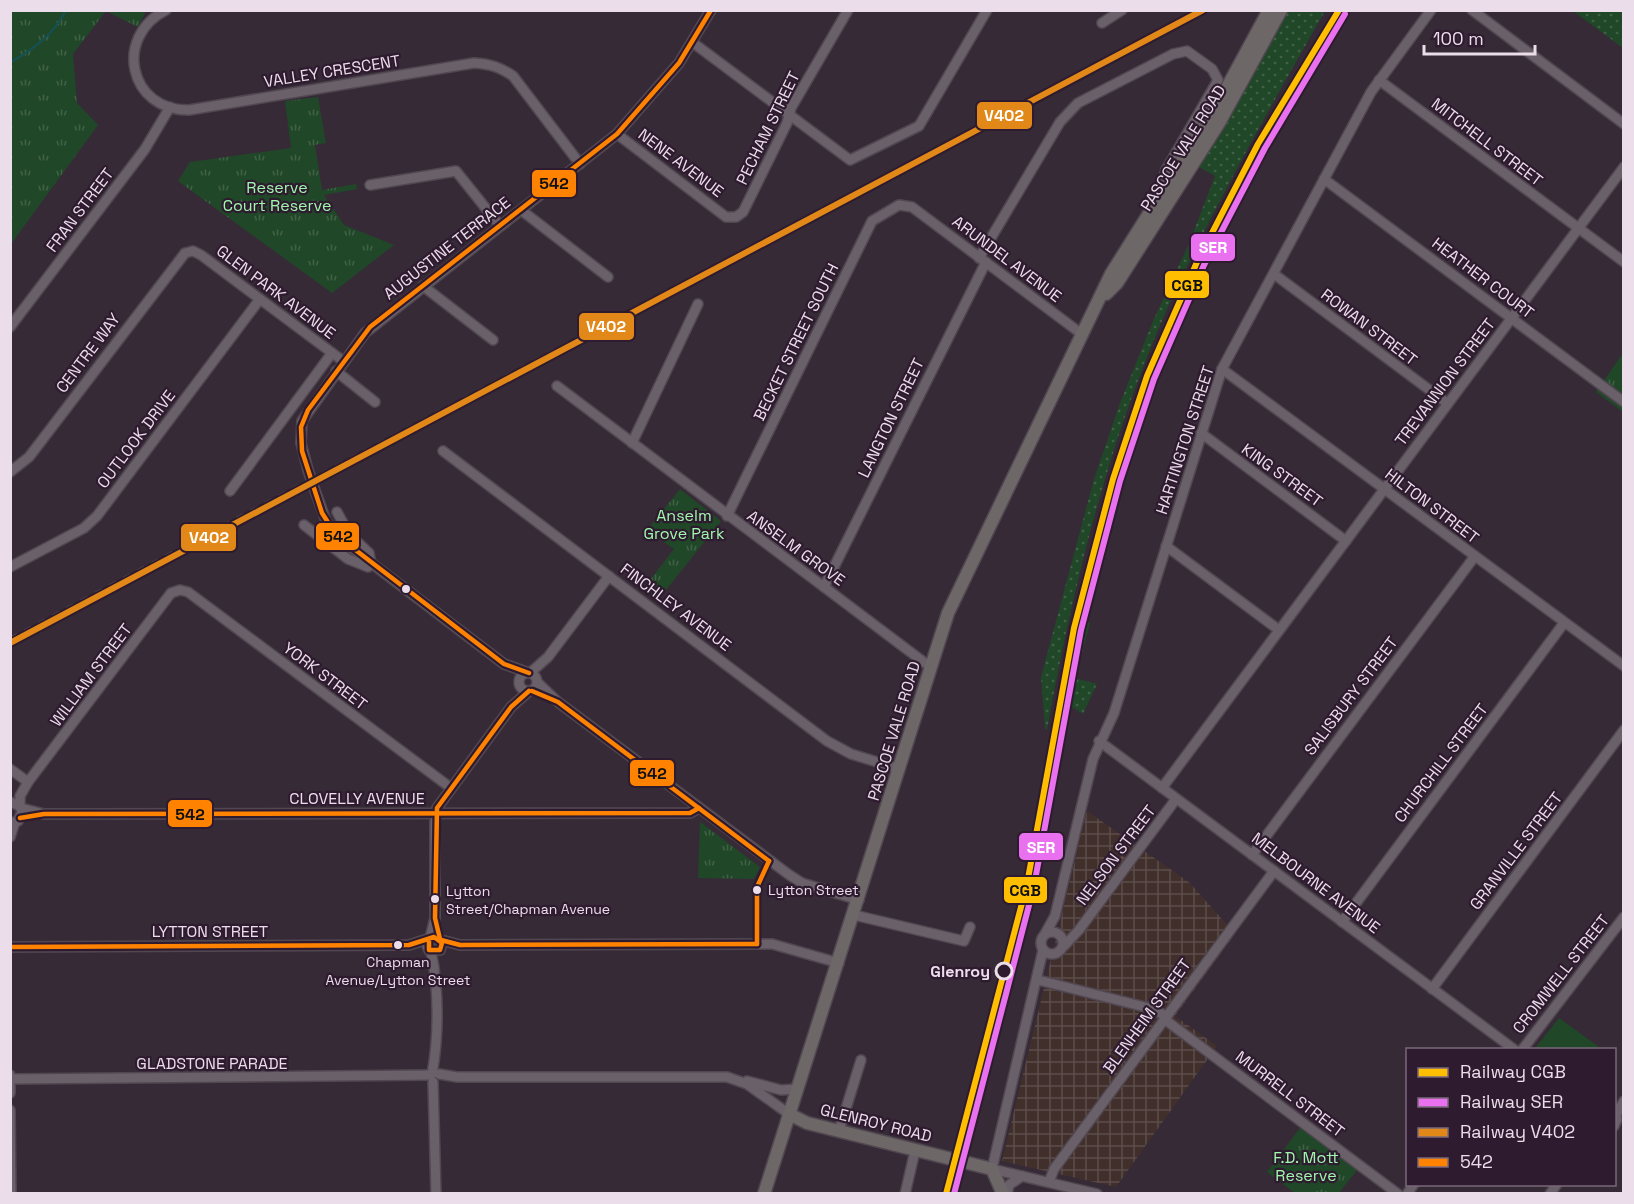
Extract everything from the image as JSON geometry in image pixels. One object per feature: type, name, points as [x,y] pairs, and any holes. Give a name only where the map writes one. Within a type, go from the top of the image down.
[{"type":"main road","name":"PASCOE VALE ROAD","points":[[764,1194],[948,613],[957,591],[1103,297],[1111,274],[1218,104],[1269,10]]},
{"type":"main road","name":"PASCOE VALE ROAD","points":[[1103,297],[1117,283],[1219,123],[1281,10]]},
{"type":"main road","name":"GLENROY ROAD","points":[[789,1114],[807,1123],[992,1169]]},
{"type":"main road","points":[[992,1169],[1005,1194]]},
{"type":"street","points":[[166,10],[143,28],[137,38],[133,60],[134,71],[145,91],[170,107]]},
{"type":"street","name":"AUGUSTINE TERRACE","points":[[504,664],[336,535],[318,502],[308,470],[301,443],[302,421],[370,327],[617,134],[680,63],[711,10]]},
{"type":"street","name":"PECHAM STREET","points":[[726,217],[736,218],[743,212],[791,108],[848,10]]},
{"type":"street","points":[[692,42],[850,160],[919,126],[987,10]]},
{"type":"street","points":[[1102,22],[1122,10]]},
{"type":"street","name":"HARTINGTON STREET","points":[[1045,934],[1055,916],[1089,773],[1100,741],[1114,713],[1222,369],[1379,80],[1431,10]]},
{"type":"street","points":[[1472,10],[1623,124]]},
{"type":"street","name":"LANGTON STREET","points":[[824,587],[983,260],[1060,122],[1078,103],[1173,54],[1187,51],[1215,72],[1216,84],[1166,170],[1157,199]]},
{"type":"street","name":"VALLEY CRESCENT","points":[[170,107],[189,110],[474,63],[487,64],[502,68],[513,76],[580,164]]},
{"type":"street","name":"MITCHELL STREET","points":[[1379,80],[1623,262]]},
{"type":"street","name":"FRAN STREET","points":[[10,327],[145,149],[170,107]]},
{"type":"street","name":"NENE AVENUE","points":[[617,134],[726,217]]},
{"type":"street","name":"TREVANNION STREET","points":[[1162,788],[1623,167]]},
{"type":"street","points":[[370,185],[456,171],[500,226]]},
{"type":"street","name":"HEATHER COURT","points":[[1324,179],[1623,402]]},
{"type":"street","name":"BECKET STREET SOUTH","points":[[727,516],[872,221],[898,204],[912,207]]},
{"type":"street","name":"ARUNDEL AVENUE","points":[[912,207],[1083,335]]},
{"type":"street","points":[[521,210],[608,277]]},
{"type":"street","name":"GLEN PARK AVENUE","points":[[189,252],[201,255],[344,361]]},
{"type":"street","name":"CENTRE WAY","points":[[10,472],[28,458],[177,260],[189,252]]},
{"type":"street","name":"ROWAN STREET","points":[[1274,274],[1447,404]]},
{"type":"street","points":[[423,286],[493,340]]},
{"type":"street","name":"OUTLOOK DRIVE","points":[[10,567],[84,528],[97,516],[260,299]]},
{"type":"street","points":[[632,443],[698,304]]},
{"type":"street","points":[[230,491],[332,353]]},
{"type":"street","name":"HILTON STREET","points":[[1222,369],[1623,666]]},
{"type":"street","points":[[336,372],[375,402]]},
{"type":"street","name":"ANSELM GROVE","points":[[557,386],[727,516],[922,661],[932,665]]},
{"type":"street","name":"KING STREET","points":[[1201,434],[1346,541]]},
{"type":"street","name":"FINCHLEY AVENUE","points":[[442,451],[827,741],[851,754],[900,769]]},
{"type":"street","points":[[304,525],[359,565],[365,567],[372,564],[369,553],[349,534],[337,512]]},
{"type":"street","points":[[1166,546],[1279,630]]},
{"type":"street","name":"SALISBURY STREET","points":[[1252,855],[1474,556]]},
{"type":"street","points":[[435,1194],[436,813],[451,788],[511,707],[534,687],[548,657],[609,576]]},
{"type":"street","name":"WILLIAM STREET","points":[[10,837],[15,811],[28,782],[171,593],[180,590]]},
{"type":"street","name":"YORK STREET","points":[[180,590],[188,592],[451,788]]},
{"type":"street","name":"CHURCHILL STREET","points":[[1342,922],[1564,622]]},
{"type":"street","points":[[511,707],[522,676],[548,657]]},
{"type":"street","points":[[504,664],[535,676],[534,687]]},
{"type":"street","points":[[504,664],[520,683],[534,687],[558,702],[794,879],[858,900]]},
{"type":"street","name":"GRANVILLE STREET","points":[[1432,988],[1623,730]]},
{"type":"street","name":"MELBOURNE AVENUE","points":[[1100,741],[1513,1048]]},
{"type":"street","points":[[10,768],[28,782]]},
{"type":"street","points":[[670,812],[684,798]]},
{"type":"street","name":"NELSON STREET","points":[[1064,946],[1080,929],[1176,799]]},
{"type":"street","name":"CLOVELLY AVENUE","points":[[15,811],[44,814],[690,813],[699,808]]},
{"type":"street","name":"BLENHEIM STREET","points":[[1049,1182],[1054,1169],[1274,871]]},
{"type":"street","points":[[854,915],[964,941],[970,927]]},
{"type":"street","name":"HARTINGTON STREET","points":[[1055,916],[1059,934]]},
{"type":"street","name":"CROMWELL STREET","points":[[1524,1048],[1623,917]]},
{"type":"street","name":"NELSON STREET","points":[[1059,934],[1080,929]]},
{"type":"street","points":[[992,1169],[1038,980],[1043,950],[1041,943],[1045,934],[1059,934],[1064,946],[1060,952],[1041,966]]},
{"type":"street","points":[[435,945],[772,944],[839,963]]},
{"type":"street","name":"LYTTON STREET","points":[[10,947],[435,945]]},
{"type":"street","points":[[1043,950],[1053,955]]},
{"type":"street","name":"MURRELL STREET","points":[[1038,980],[1153,1009],[1398,1194]]},
{"type":"street","points":[[839,1131],[861,1060]]},
{"type":"street","points":[[10,1093],[11,1077]]},
{"type":"street","name":"GLADSTONE PARADE","points":[[11,1077],[727,1077],[781,1090],[797,1089]]},
{"type":"street","points":[[738,1079],[789,1114]]},
{"type":"street","points":[[1623,1099],[1616,1119],[1623,1133]]},
{"type":"street","points":[[10,1110],[11,1194]]},
{"type":"street","points":[[905,1194],[915,1151]]},
{"type":"street","points":[[952,1194],[958,1162]]},
{"type":"street","name":"GLENROY ROAD","points":[[992,1169],[1097,1194]]},
{"type":"street","points":[[1005,1194],[1009,1185],[1022,1176]]},
{"type":"shaded area","points":[[1087,811],[1190,883],[1235,934],[1175,1016],[1217,1046],[1116,1187],[1002,1161]]},
{"type":"green space","points":[[11,10],[146,10],[138,27],[106,11],[73,54],[77,103],[98,125],[11,244]]},
{"type":"green space","points":[[1286,11],[1325,11],[1204,231],[1147,358],[1127,410],[1095,515],[1068,622],[1047,730],[1045,729],[1041,677],[1094,479],[1120,403],[1153,321],[1188,246],[1215,176],[1197,166],[1239,98]]},
{"type":"green space","points":[[1343,11],[1349,11],[1239,199],[1190,300],[1169,352],[1131,458],[1082,620],[1090,623],[1075,678],[1097,684],[1083,714],[1072,707],[1064,707],[1086,589],[1106,511],[1129,434],[1163,345],[1233,198],[1286,104]]},
{"type":"green space","points":[[1573,11],[1623,11],[1623,48]]},
{"type":"green space","name":"Reserve Court Reserve","points":[[318,97],[326,143],[315,145],[322,190],[356,184],[357,189],[324,195],[344,225],[394,245],[332,293],[178,181],[190,162],[291,148],[285,101]]},
{"type":"green space","points":[[1623,353],[1623,412],[1596,392]]},
{"type":"green space","name":"Anselm Grove Park","points":[[680,489],[721,521],[658,600],[643,589],[674,549],[647,530]]},
{"type":"green space","points":[[700,822],[760,867],[754,879],[698,878]]},
{"type":"green space","points":[[1559,1018],[1599,1047],[1537,1048]]},
{"type":"green space","name":"F.D. Mott Reserve","points":[[1300,1128],[1357,1170],[1339,1193],[1295,1193],[1267,1172]]},
{"type":"waterway","points":[[10,63],[49,34],[66,10]]},
{"type":"railway","points":[[10,638],[1196,10]]},
{"type":"rail line","name":"V402","points":[[10,643],[1203,10]]},
{"type":"rail line","name":"CGB","points":[[946,1194],[1027,884],[1074,628],[1113,479],[1147,376],[1197,262],[1258,144],[1339,10]]},
{"type":"rail line","name":"SER","points":[[954,1194],[1034,886],[1081,630],[1120,481],[1154,379],[1204,265],[1265,148],[1345,14]]},
{"type":"transit line","name":"542","points":[[529,673],[504,664],[336,535],[322,513],[302,451],[301,427],[308,410],[370,327],[617,134],[679,63],[711,10]]},
{"type":"transit line","name":"542","points":[[440,939],[435,918],[437,808],[511,707],[529,691]]},
{"type":"transit line","name":"542","points":[[532,691],[558,702],[769,861]]},
{"type":"transit line","name":"542","points":[[20,818],[44,814],[690,813],[699,808]]},
{"type":"transit line","name":"542","points":[[757,944],[757,887],[769,861]]},
{"type":"transit line","name":"542","points":[[10,947],[409,945],[434,937],[442,943],[440,950],[429,950],[429,939]]},
{"type":"transit line","name":"542","points":[[441,940],[460,945],[757,944]]},
{"type":"place","name":"Lytton Street","points":[[757,890]]},
{"type":"place","name":"Lytton Street/Chapman Avenue","points":[[435,899]]},
{"type":"place","name":"Chapman Avenue/Lytton Street","points":[[398,945]]},
{"type":"place","name":"Glenroy","points":[[1004,971]]}]
